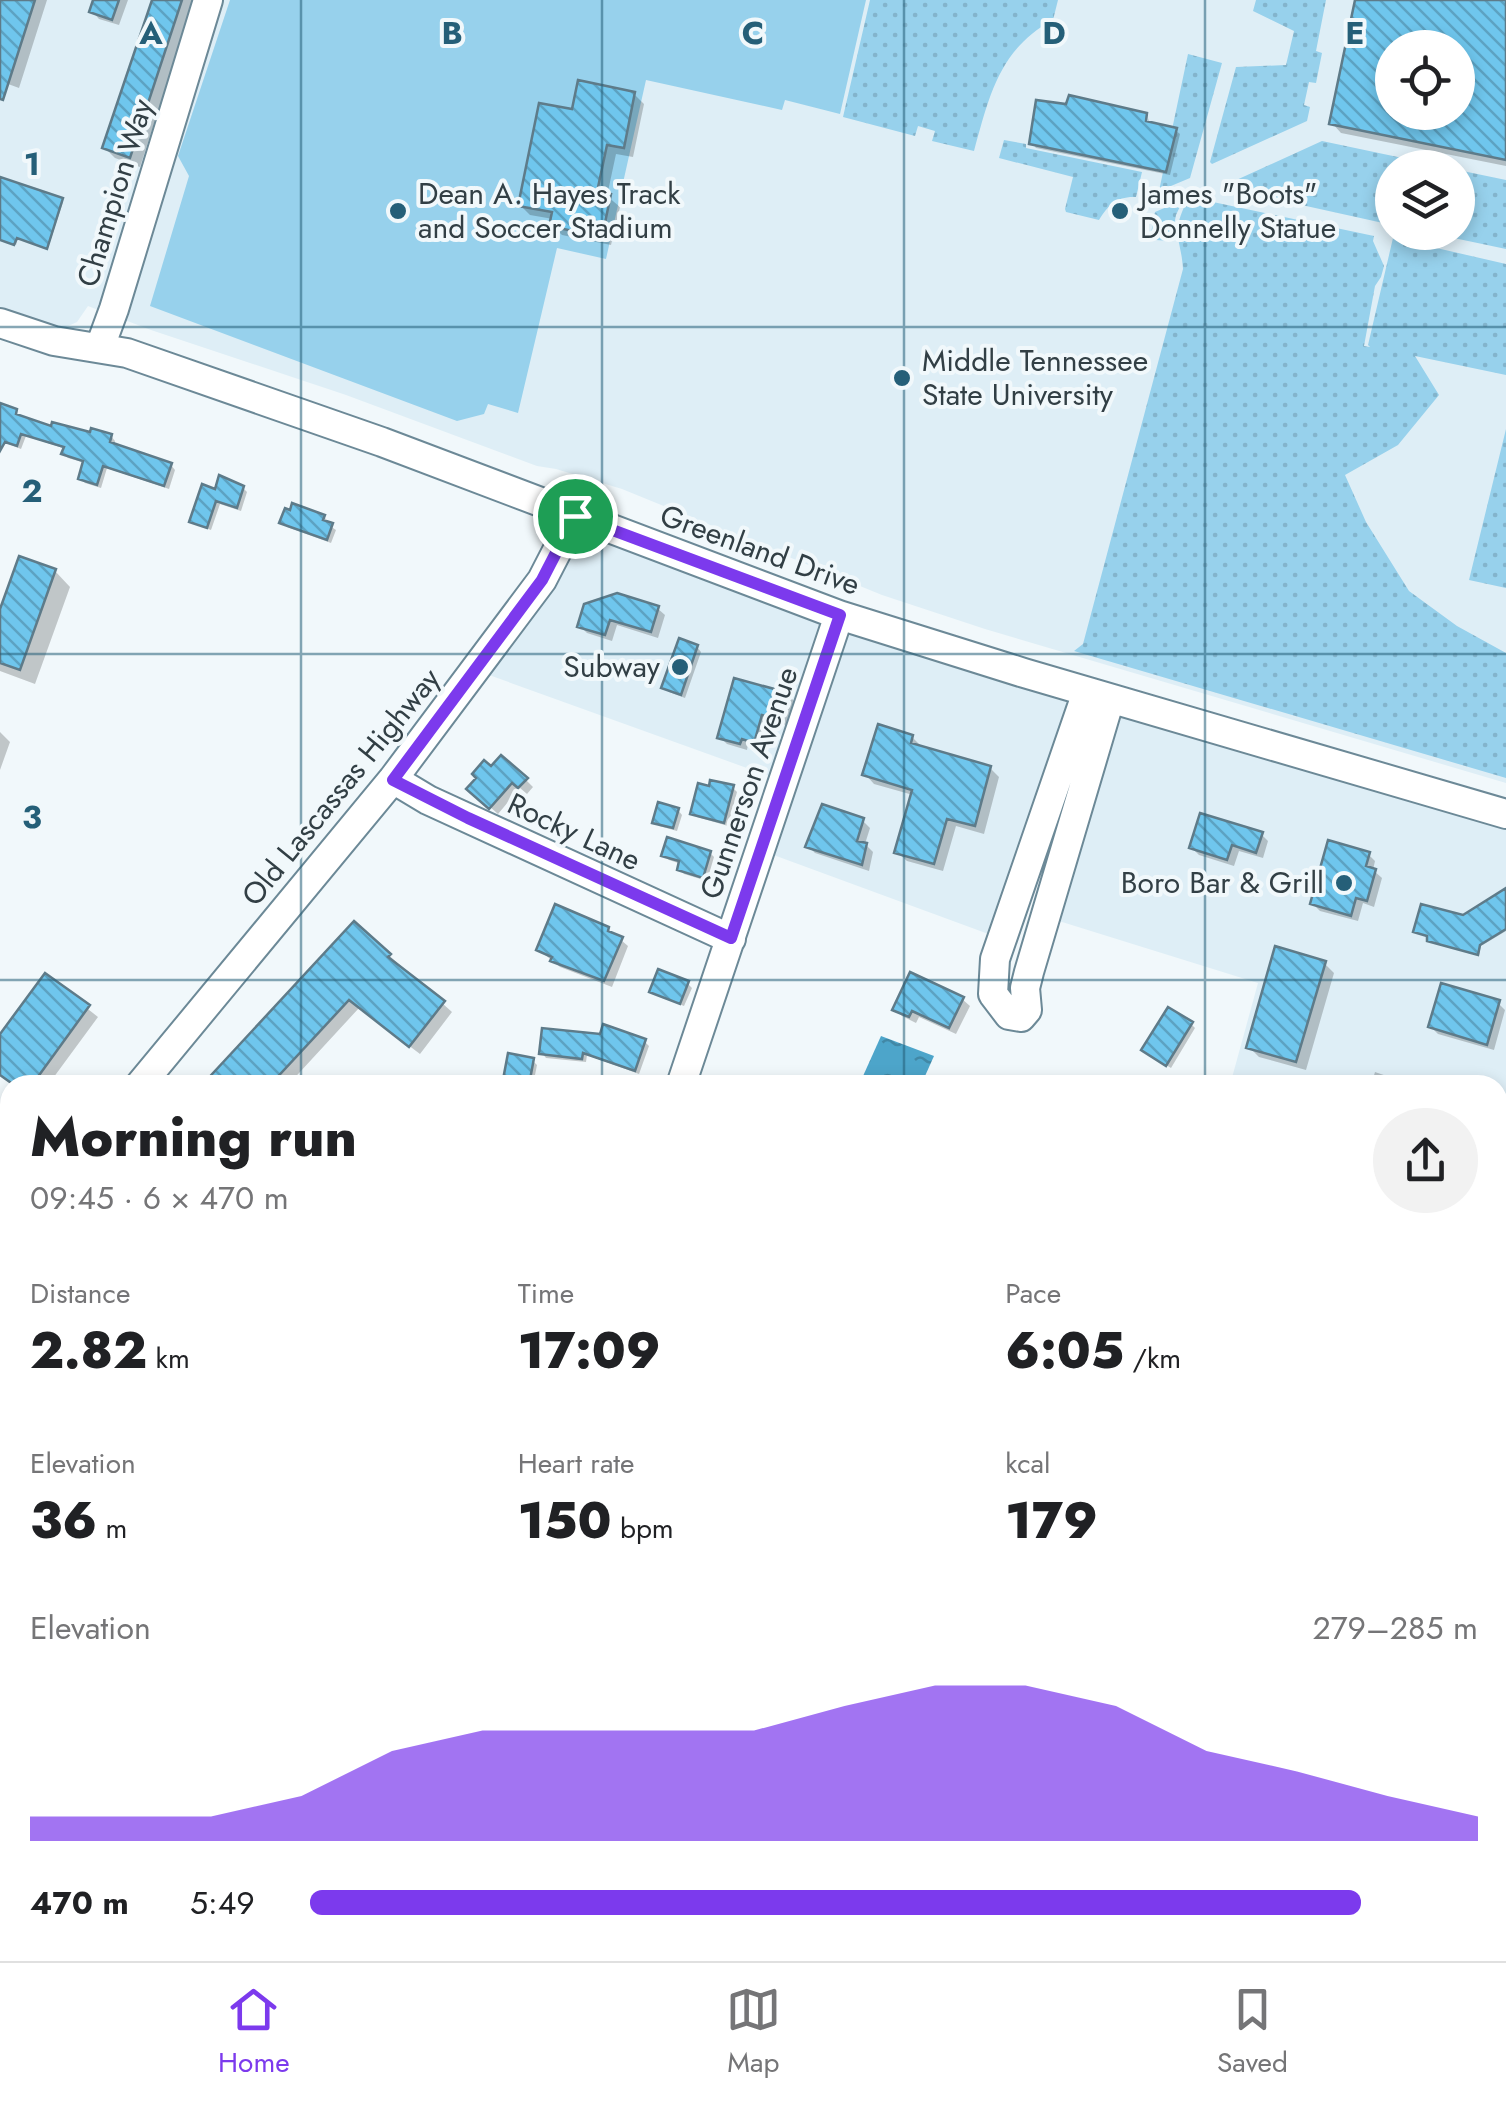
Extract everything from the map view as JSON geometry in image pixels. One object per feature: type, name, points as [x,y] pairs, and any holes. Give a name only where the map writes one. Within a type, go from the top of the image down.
[{"type":"street","name":"Champion Way","points":[[100,347],[208,0]]},
{"type":"street","name":"Greenland Drive","points":[[0,323],[54,341],[127,352],[840,615],[1506,814]]},
{"type":"street","name":"Old Lascassas Highway","points":[[148,1075],[393,780],[542,580],[575,516]]},
{"type":"street","name":"Gunnerson Avenue","points":[[684,1075],[840,615]]},
{"type":"street","points":[[1099,695],[1025,988],[1027,1010],[1020,1017],[1009,1015],[993,994],[995,959],[1099,695]]},
{"type":"street","name":"Rocky Lane","points":[[393,780],[731,938]]},
{"type":"shaded area","name":"Middle Tennessee State University","points":[[0,0],[1506,0],[1506,783],[882,595],[622,489],[537,466],[88,306],[77,322],[55,326],[0,308]]},
{"type":"shaded area","name":"Dean A. Hayes Track and Soccer Stadium","points":[[230,0],[866,0],[840,114],[785,100],[782,110],[646,80],[606,259],[557,248],[518,413],[488,404],[484,414],[457,421],[150,306],[189,176],[178,156]]},
{"type":"shaded area","points":[[870,0],[1058,0],[1053,20],[1020,45],[999,76],[974,151],[932,141],[935,131],[918,126],[915,136],[843,117]]},
{"type":"shaded area","points":[[1256,0],[1326,0],[1316,51],[1322,53],[1316,83],[1309,82],[1304,105],[1310,107],[1307,121],[1212,164],[1236,67],[1286,65],[1294,31],[1253,11]]},
{"type":"shaded area","points":[[1188,54],[1222,63],[1190,178],[1159,191]]},
{"type":"shaded area","points":[[1004,140],[1142,172],[1136,197],[1114,202],[1099,220],[1066,212],[1073,177],[999,158]]},
{"type":"shaded area","points":[[1322,141],[1375,152],[1375,221],[1221,187]]},
{"type":"shaded area","points":[[1475,174],[1506,180],[1506,249],[1475,242]]},
{"type":"shaded area","points":[[1194,198],[1374,236],[1375,250],[1384,266],[1375,286],[1364,346],[1370,347],[1390,250],[1445,250],[1506,264],[1506,375],[1415,356],[1439,395],[1398,445],[1345,475],[1366,522],[1409,591],[1457,626],[1506,653],[1506,778],[1074,651],[1083,644],[1183,269],[1178,236],[1187,201]]},
{"type":"shaded area","points":[[1183,200],[1171,241],[1156,240],[1151,233],[1155,212]]},
{"type":"shaded area","points":[[1506,429],[1506,588],[1469,580]]},
{"type":"shaded area","points":[[575,516],[1506,814],[1506,1075],[1233,1075],[1258,983],[1046,917],[1067,840],[1040,832],[1002,939],[760,850],[783,781],[475,670]]},
{"type":"water","points":[[881,1036],[934,1056],[925,1075],[863,1075]]},
{"type":"building","points":[[0,0],[35,0],[3,100],[0,99]]},
{"type":"building","points":[[93,0],[119,0],[112,20],[89,12]]},
{"type":"building","points":[[152,0],[182,0],[130,158],[102,148]]},
{"type":"building","points":[[1355,0],[1506,0],[1506,160],[1475,154],[1475,150],[1457,150],[1329,124]]},
{"type":"building","points":[[578,80],[635,92],[624,148],[607,145],[597,192],[611,194],[602,237],[549,226],[552,212],[518,206],[539,103],[572,109]]},
{"type":"building","points":[[1069,95],[1147,113],[1146,121],[1177,128],[1166,172],[1029,144],[1036,100],[1066,104]]},
{"type":"building","points":[[0,177],[63,198],[47,249],[17,238],[14,245],[0,240]]},
{"type":"building","points":[[0,403],[17,409],[16,414],[51,426],[52,422],[112,434],[110,442],[172,463],[164,486],[103,466],[97,485],[78,479],[83,461],[61,454],[64,447],[21,434],[17,446],[5,442],[0,451]]},
{"type":"building","points":[[219,475],[244,486],[237,508],[216,501],[207,528],[189,522],[202,484],[215,489]]},
{"type":"building","points":[[292,503],[325,515],[323,520],[333,523],[327,540],[279,523],[285,508],[290,510]]},
{"type":"building","points":[[19,556],[56,569],[20,670],[0,663],[0,609]]},
{"type":"building","points":[[617,593],[659,606],[651,632],[610,620],[605,635],[577,627],[584,604]]},
{"type":"building","name":"Subway","points":[[679,638],[698,645],[681,695],[661,688]]},
{"type":"building","points":[[734,678],[789,693],[782,720],[762,715],[754,743],[717,738]]},
{"type":"building","points":[[878,724],[913,735],[911,743],[991,766],[975,826],[947,819],[934,864],[894,853],[912,790],[862,775]]},
{"type":"building","points":[[501,755],[528,778],[518,788],[512,783],[489,809],[466,789],[484,760],[491,766]]},
{"type":"building","points":[[710,780],[734,785],[724,823],[690,814],[698,783],[709,786]]},
{"type":"building","points":[[658,802],[679,808],[673,828],[652,823]]},
{"type":"building","points":[[822,804],[864,818],[857,841],[867,843],[862,865],[805,847]]},
{"type":"building","points":[[1200,813],[1263,832],[1256,853],[1232,845],[1227,860],[1189,848]]},
{"type":"building","points":[[667,837],[711,851],[703,878],[677,870],[679,861],[661,856]]},
{"type":"building","name":"Boro Bar & Grill","points":[[1328,840],[1370,852],[1366,866],[1376,869],[1367,901],[1356,898],[1351,916],[1310,904]]},
{"type":"building","points":[[1506,888],[1506,929],[1480,945],[1478,955],[1427,941],[1427,936],[1413,932],[1421,904],[1463,915]]},
{"type":"building","points":[[555,904],[623,937],[604,981],[550,961],[552,957],[536,950]]},
{"type":"building","points":[[354,921],[391,954],[388,957],[445,1001],[409,1047],[349,1000],[279,1075],[211,1075]]},
{"type":"building","points":[[1275,946],[1326,961],[1296,1062],[1246,1048]]},
{"type":"building","points":[[658,969],[689,981],[680,1004],[649,992]]},
{"type":"building","points":[[910,972],[964,997],[949,1028],[912,1011],[909,1017],[892,1010]]},
{"type":"building","points":[[45,973],[90,1005],[39,1075],[0,1075],[0,1034]]},
{"type":"building","points":[[1441,983],[1500,1000],[1487,1045],[1428,1027]]},
{"type":"building","points":[[1168,1007],[1193,1022],[1166,1066],[1141,1050]]},
{"type":"building","points":[[603,1024],[646,1039],[635,1071],[583,1053],[582,1059],[539,1054],[542,1028],[600,1034]]},
{"type":"building","points":[[508,1053],[534,1058],[531,1075],[504,1075]]},
{"type":"place","name":"Dean A. Hayes Track and Soccer Stadium","points":[[398,211]]},
{"type":"place","name":"James \"Boots\" Donnelly Statue","points":[[1120,211]]},
{"type":"place","name":"Middle Tennessee State University","points":[[902,378]]},
{"type":"place","name":"Subway","points":[[680,667]]},
{"type":"place","name":"Boro Bar & Grill","points":[[1344,883]]},
{"type":"route","points":[[575,516],[840,615],[731,938],[428,800],[393,780],[542,580],[575,516]]}]
